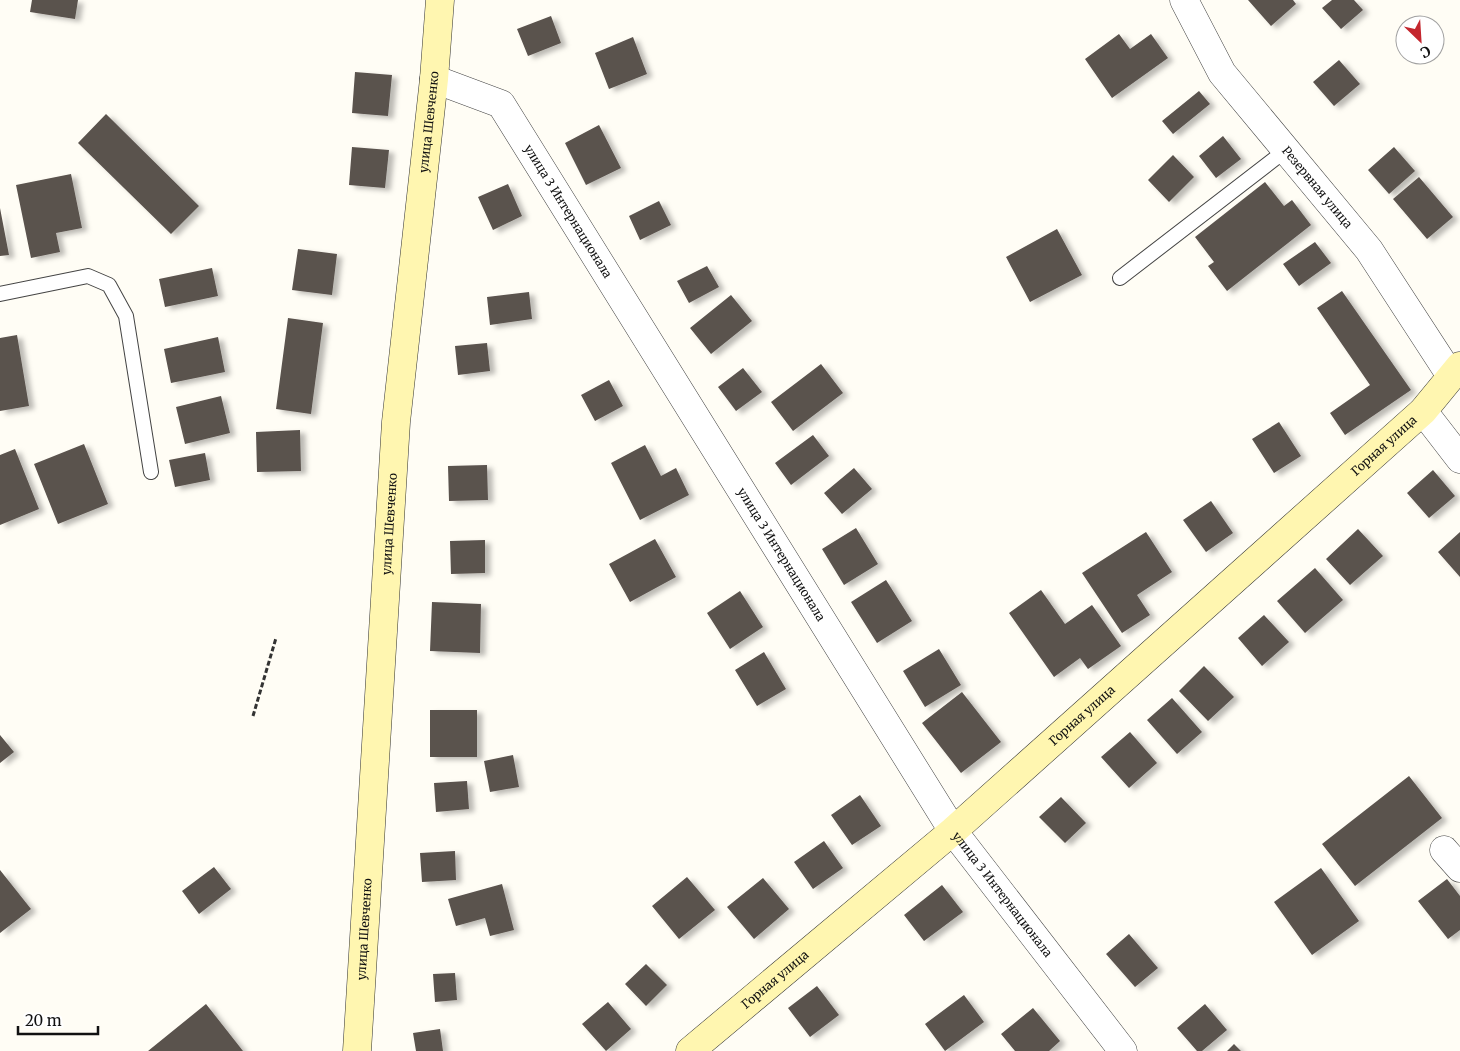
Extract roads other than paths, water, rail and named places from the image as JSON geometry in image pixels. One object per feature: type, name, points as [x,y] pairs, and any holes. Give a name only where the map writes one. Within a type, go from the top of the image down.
[{"type":"main road","name":"улица Шевченко","points":[[357,1051],[396,422],[434,79],[440,0]]},
{"type":"main road","name":"Горная улица","points":[[690,1051],[953,831],[1423,411],[1455,371]]},
{"type":"street","name":"Резервная улица","points":[[1184,0],[1222,72],[1369,250],[1455,371]]},
{"type":"street","name":"улица 3 Интернационала","points":[[434,79],[501,104],[953,831],[1123,1051]]},
{"type":"street","points":[[1423,411],[1460,459]]},
{"type":"lane","points":[[1120,278],[1286,150]]},
{"type":"lane","points":[[0,294],[88,276],[109,285],[126,316],[151,472]]}]
